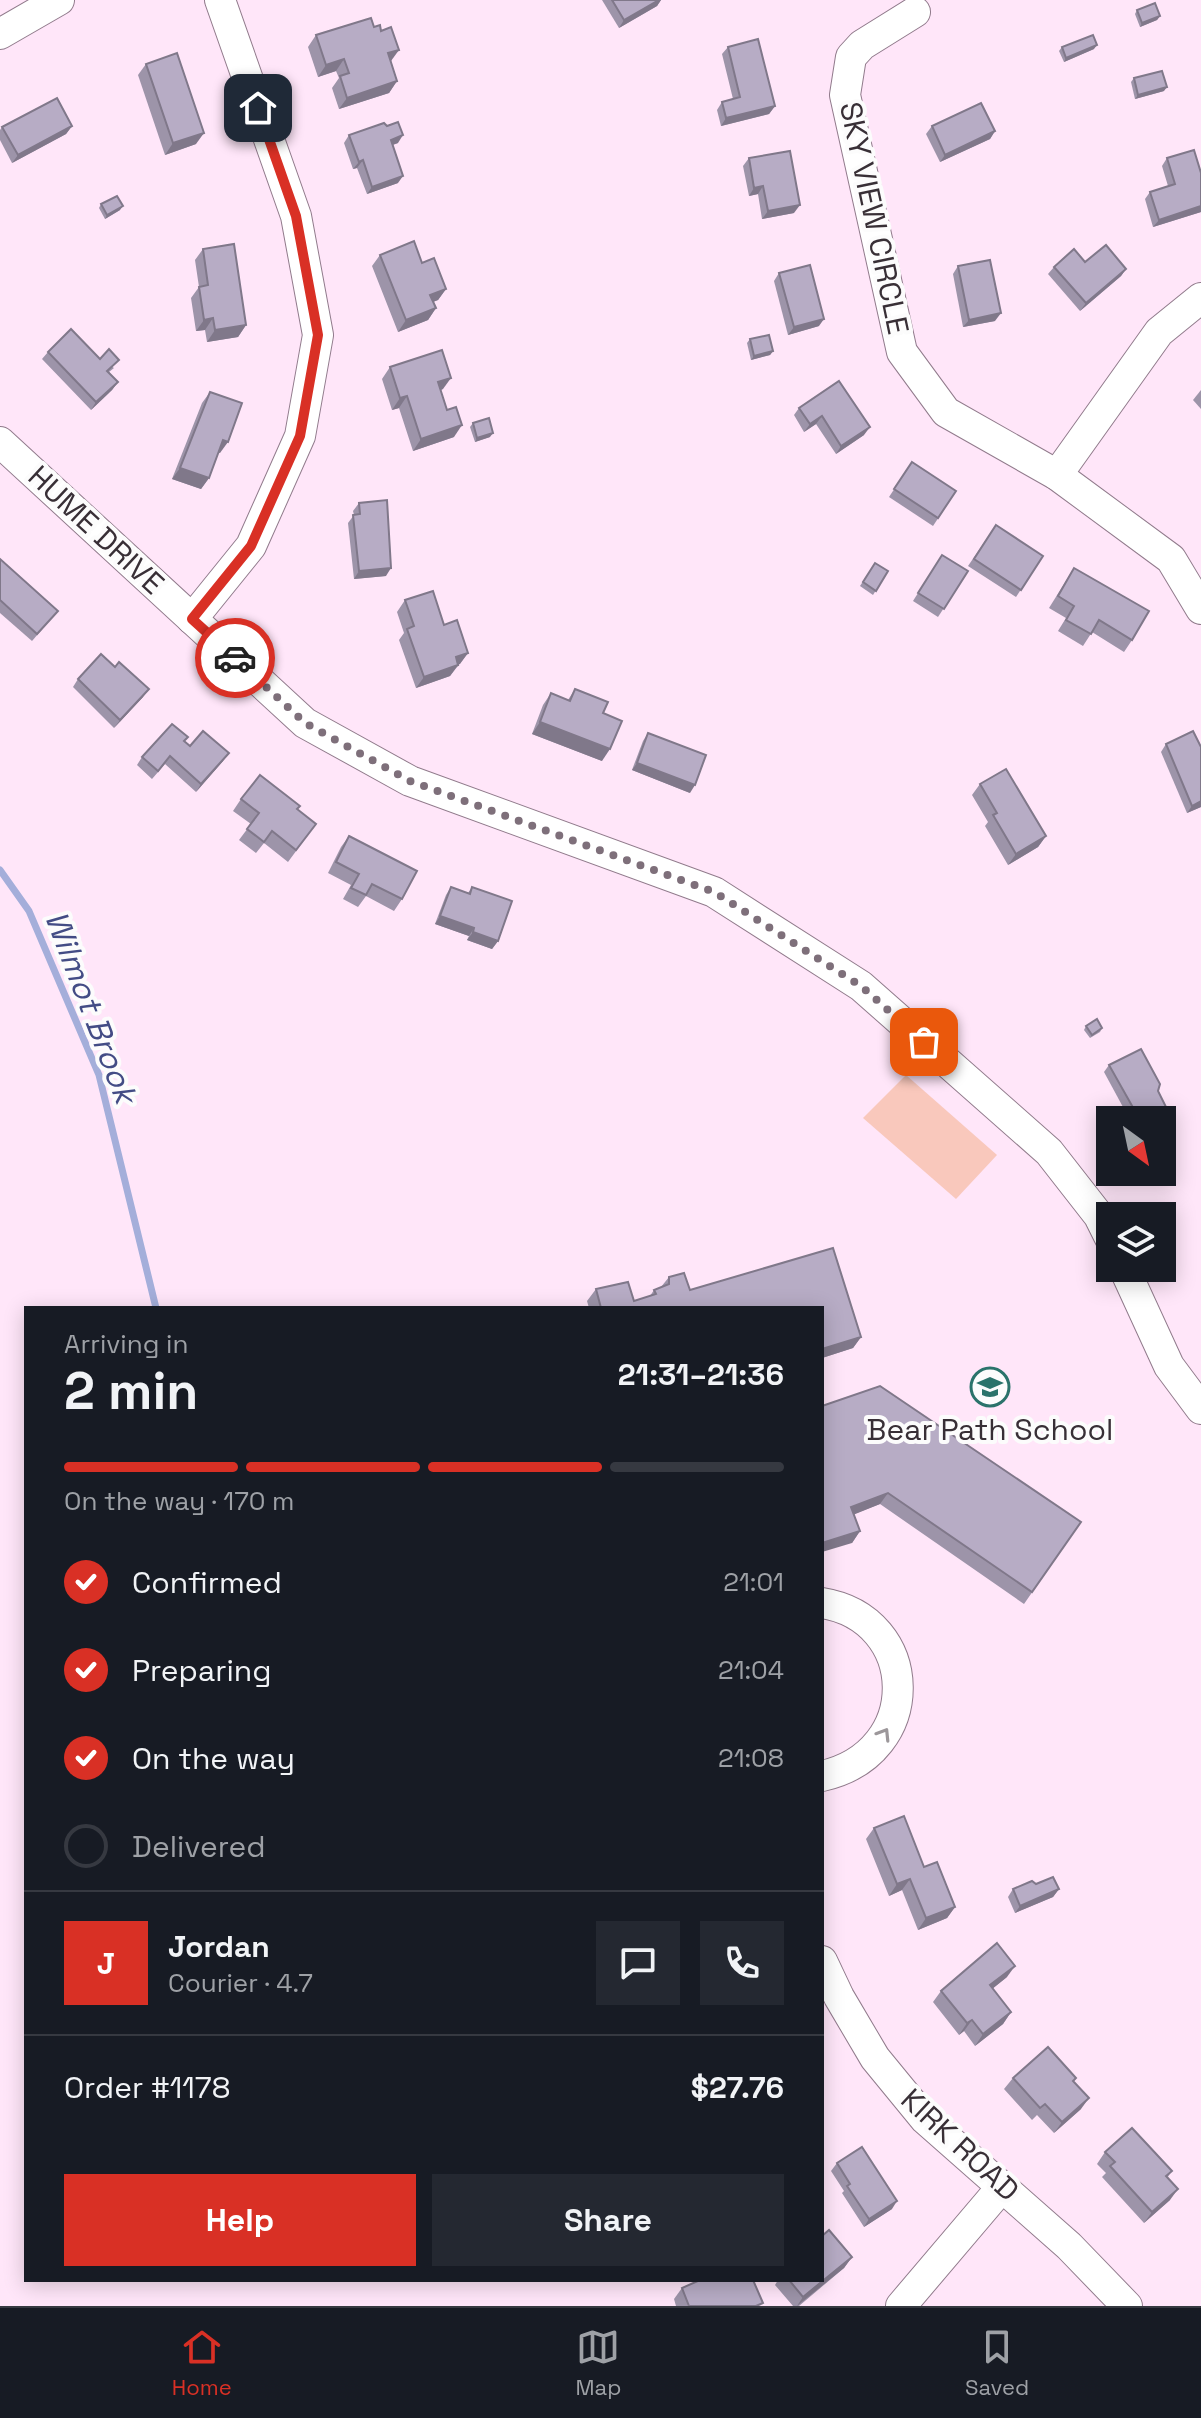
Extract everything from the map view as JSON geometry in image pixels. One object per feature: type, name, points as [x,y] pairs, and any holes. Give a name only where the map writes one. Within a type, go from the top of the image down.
[{"type":"street","points":[[0,34],[59,0]]},
{"type":"street","points":[[192,619],[251,546],[300,436],[318,335],[296,216],[220,0]]},
{"type":"street","name":"SKY VIEW CIRCLE","points":[[915,12],[862,45],[851,57],[845,95],[902,352],[946,412],[1057,475],[1171,559],[1201,609]]},
{"type":"street","points":[[1057,475],[1159,332],[1201,298]]},
{"type":"street","name":"HUME DRIVE","points":[[0,442],[305,723],[410,781],[714,892],[861,986],[1049,1152],[1096,1212]]},
{"type":"street","points":[[1130,1282],[1169,1366],[1201,1409]]},
{"type":"street","points":[[824,1603],[838,1606],[864,1620],[885,1643],[897,1671],[898,1701],[888,1731],[870,1755],[844,1771],[824,1776]]},
{"type":"street","name":"KIRK ROAD","points":[[824,1965],[859,2033],[900,2091],[955,2148],[1087,2262],[1127,2306]]},
{"type":"street","points":[[901,2306],[1002,2187]]},
{"type":"shaded area","points":[[906,1075],[997,1155],[956,1199],[863,1118]]},
{"type":"building","points":[[612,0],[659,0],[624,20]]},
{"type":"building","points":[[1155,3],[1160,16],[1142,23],[1137,10]]},
{"type":"building","points":[[371,18],[374,27],[380,25],[381,31],[391,27],[399,50],[388,53],[397,81],[347,98],[340,76],[349,73],[344,59],[326,65],[316,35]]},
{"type":"building","points":[[1093,35],[1097,45],[1066,58],[1062,47]]},
{"type":"building","points":[[758,39],[775,106],[726,118],[722,102],[740,97],[728,47]]},
{"type":"building","points":[[177,53],[204,133],[173,143],[146,64]]},
{"type":"building","points":[[1162,71],[1167,87],[1138,95],[1134,78]]},
{"type":"building","points":[[57,98],[72,126],[18,155],[2,127]]},
{"type":"building","points":[[981,103],[995,131],[945,155],[932,126]]},
{"type":"building","points":[[398,122],[403,135],[391,140],[403,176],[372,187],[363,160],[359,162],[349,135],[384,123],[387,126]]},
{"type":"building","points":[[1194,150],[1201,173],[1201,206],[1159,220],[1150,192],[1175,184],[1167,158]]},
{"type":"building","points":[[790,151],[800,205],[768,211],[763,186],[754,188],[749,158]]},
{"type":"building","points":[[117,196],[123,206],[107,215],[101,204]]},
{"type":"building","points":[[414,241],[422,263],[434,258],[446,289],[430,295],[436,308],[406,320],[380,255]]},
{"type":"building","points":[[234,244],[246,325],[215,330],[213,318],[204,320],[199,287],[208,285],[203,249]]},
{"type":"building","points":[[1106,245],[1126,269],[1086,303],[1054,267],[1074,249],[1085,262]]},
{"type":"building","points":[[990,260],[1001,313],[969,320],[958,266]]},
{"type":"building","points":[[810,265],[824,319],[794,327],[779,273]]},
{"type":"building","points":[[71,329],[100,359],[109,349],[119,360],[107,371],[118,382],[96,402],[48,352]]},
{"type":"building","points":[[769,335],[773,351],[754,356],[750,339]]},
{"type":"building","points":[[442,350],[451,378],[438,382],[447,410],[456,407],[462,425],[421,439],[407,396],[400,398],[390,367]]},
{"type":"building","points":[[839,381],[870,427],[841,446],[822,416],[810,424],[799,408]]},
{"type":"building","points":[[210,392],[242,403],[228,442],[223,440],[209,478],[180,468]]},
{"type":"building","points":[[489,418],[493,433],[477,438],[473,423]]},
{"type":"building","points":[[912,462],[956,491],[938,518],[894,489]]},
{"type":"building","points":[[387,500],[391,568],[359,571],[353,515],[360,514],[359,503]]},
{"type":"building","points":[[996,525],[1043,556],[1021,590],[974,559]]},
{"type":"building","points":[[942,555],[968,571],[944,609],[918,593]]},
{"type":"building","points":[[0,559],[58,611],[37,634],[0,600]]},
{"type":"building","points":[[875,563],[888,571],[876,591],[863,582]]},
{"type":"building","points":[[1074,568],[1149,611],[1132,640],[1099,620],[1091,634],[1066,620],[1074,606],[1058,596]]},
{"type":"building","points":[[433,591],[444,625],[457,620],[468,653],[456,657],[458,665],[424,677],[407,629],[414,626],[405,600]]},
{"type":"building","points":[[101,654],[115,667],[119,662],[149,689],[120,720],[78,679]]},
{"type":"building","points":[[575,689],[608,702],[603,713],[622,721],[610,749],[540,722],[551,693],[570,701]]},
{"type":"building","points":[[172,724],[188,737],[184,741],[190,746],[203,731],[229,753],[201,784],[170,756],[158,771],[142,757]]},
{"type":"building","points":[[1193,731],[1201,747],[1201,801],[1192,806],[1166,744]]},
{"type":"building","points":[[648,733],[706,755],[695,785],[637,763]]},
{"type":"building","points":[[1006,769],[1046,836],[1016,854],[993,815],[997,813],[980,784]]},
{"type":"building","points":[[260,775],[300,806],[297,809],[316,824],[296,850],[272,831],[264,842],[247,829],[259,813],[241,799]]},
{"type":"building","points":[[349,836],[417,871],[402,899],[372,884],[366,895],[351,888],[359,874],[336,862]]},
{"type":"building","points":[[451,887],[470,894],[472,887],[512,901],[498,941],[473,932],[474,928],[440,916]]},
{"type":"building","points":[[1097,1019],[1102,1028],[1092,1035],[1086,1026]]},
{"type":"building","points":[[1141,1049],[1160,1084],[1158,1091],[1166,1106],[1132,1106],[1109,1065]]},
{"type":"building","points":[[833,1248],[861,1337],[824,1348],[824,1306],[600,1306],[596,1289],[628,1282],[634,1301],[656,1294],[654,1290],[669,1284],[669,1277],[684,1273],[690,1290]]},
{"type":"building","name":"Bear Path School","points":[[880,1386],[1081,1522],[1032,1592],[888,1493],[851,1507],[860,1531],[824,1542],[824,1405]]},
{"type":"building","points":[[904,1816],[924,1867],[937,1862],[955,1907],[926,1918],[910,1879],[897,1884],[874,1828]]},
{"type":"building","points":[[1053,1877],[1059,1889],[1020,1906],[1013,1889]]},
{"type":"building","points":[[997,1943],[1015,1966],[990,1985],[1011,2012],[983,2034],[972,2020],[967,2023],[941,1991]]},
{"type":"building","points":[[1048,2047],[1089,2098],[1062,2122],[1045,2104],[1040,2108],[1013,2078]]},
{"type":"building","points":[[1132,2128],[1172,2171],[1166,2176],[1178,2189],[1152,2212],[1110,2166],[1115,2162],[1105,2152]]},
{"type":"building","points":[[862,2147],[897,2201],[869,2219],[847,2186],[850,2184],[837,2163]]},
{"type":"building","points":[[829,2230],[852,2257],[824,2280],[824,2234]]},
{"type":"building","points":[[696,2282],[754,2282],[763,2303],[756,2306],[689,2306],[682,2288]]},
{"type":"building","points":[[791,2282],[821,2282],[803,2297]]},
{"type":"waterway","name":"Wilmot Brook","points":[[0,870],[29,911],[99,1075],[156,1306]]},
{"type":"way so far","points":[[235,658],[305,723],[410,781],[714,892],[861,986],[924,1042]]},
{"type":"place","name":"Bear Path School","points":[[990,1387]]},
{"type":"route","points":[[235,658],[192,619],[251,546],[300,436],[318,335],[296,216],[258,108]]}]
